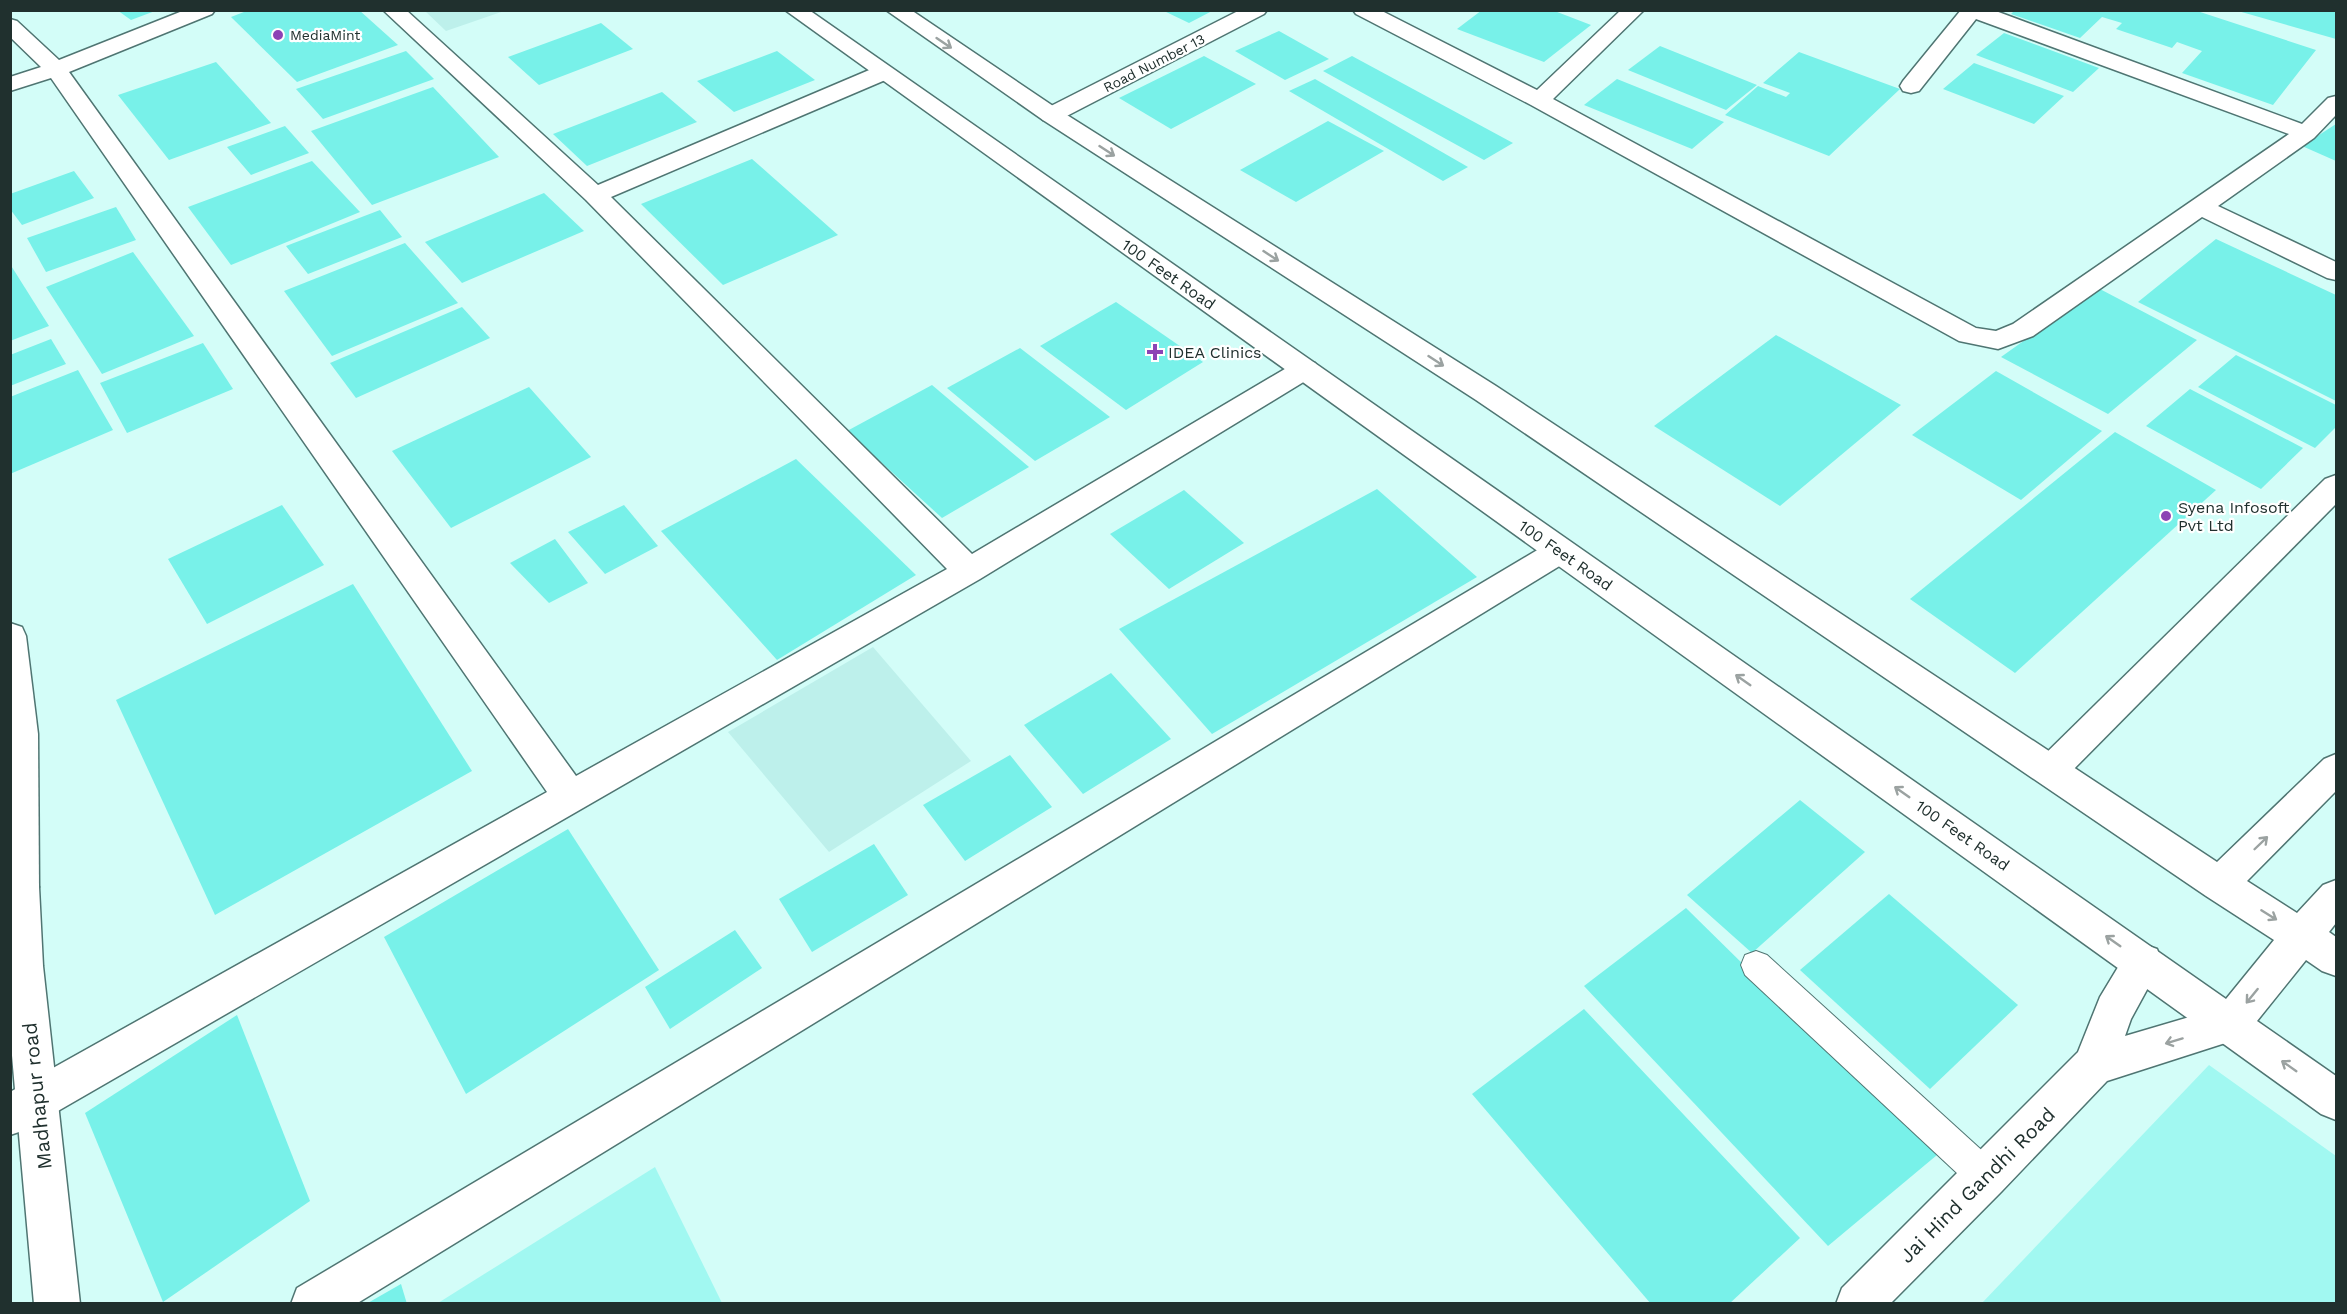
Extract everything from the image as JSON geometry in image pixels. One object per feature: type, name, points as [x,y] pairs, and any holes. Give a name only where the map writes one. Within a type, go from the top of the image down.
[{"type":"street","points":[[10,84],[56,69],[205,10]]},
{"type":"street","points":[[393,10],[596,195],[969,572]]},
{"type":"street","name":"100 Feet Road","points":[[795,10],[2337,1100]]},
{"type":"street","points":[[896,10],[1052,115],[1486,393],[2219,884],[2337,958]]},
{"type":"street","name":"Road Number 13","points":[[1052,115],[1257,10]]},
{"type":"street","points":[[1363,10],[1539,100],[1969,335],[1998,340],[2023,330],[2306,133],[2337,103]]},
{"type":"street","points":[[1539,100],[1634,10]]},
{"type":"street","points":[[1911,86],[1972,10],[2306,133]]},
{"type":"street","points":[[10,25],[56,69],[571,798]]},
{"type":"street","points":[[596,195],[882,73]]},
{"type":"street","points":[[2199,206],[2337,272]]},
{"type":"street","points":[[24,1107],[969,572],[1305,369]]},
{"type":"street","points":[[2050,771],[2337,486]]},
{"type":"street","points":[[313,1304],[1560,551]]},
{"type":"street","name":"Madhapur road","points":[[10,636],[21,734],[16,885],[17,969],[24,1107],[57,1304]]},
{"type":"street","points":[[2219,884],[2337,769]]},
{"type":"street","points":[[2094,1065],[2230,1024],[2302,935],[2337,897]]},
{"type":"street","points":[[2094,1065],[2114,1010],[2143,962]]},
{"type":"street","name":"Jai Hind Gandhi Road","points":[[1858,1304],[1986,1177],[2094,1065]]},
{"type":"lane","points":[[1756,964],[1986,1177]]},
{"type":"shaded area","points":[[425,11],[504,11],[446,31]]},
{"type":"shaded area","points":[[873,647],[971,761],[829,852],[728,732]]},
{"type":"shaded area","points":[[2209,1065],[2336,1156],[2336,1303],[1982,1303]]},
{"type":"shaded area","points":[[655,1167],[722,1303],[438,1303]]},
{"type":"building","points":[[117,10],[155,10],[155,11],[131,20]]},
{"type":"building","points":[[249,10],[359,10],[398,45],[297,82],[231,17]]},
{"type":"building","points":[[1162,10],[1214,10],[1189,23]]},
{"type":"building","points":[[1482,10],[1552,10],[1591,25],[1544,62],[1457,29]]},
{"type":"building","points":[[2015,10],[2194,10],[2316,50],[2273,105],[2182,73],[2202,51],[2177,42],[2172,48],[2116,29],[2122,23],[2102,17],[2080,38],[2011,14]]},
{"type":"building","points":[[2336,10],[2336,39],[2238,11]]},
{"type":"building","points":[[601,23],[633,49],[539,85],[508,57]]},
{"type":"building","points":[[1279,31],[1329,59],[1285,80],[1235,51]]},
{"type":"building","points":[[2004,33],[2099,68],[2073,92],[1976,55]]},
{"type":"building","points":[[1660,46],[1757,85],[1726,110],[1628,70]]},
{"type":"building","points":[[406,51],[434,79],[323,119],[296,89]]},
{"type":"building","points":[[777,51],[815,80],[734,112],[697,81]]},
{"type":"building","points":[[1799,52],[1900,89],[1829,156],[1725,115],[1758,86],[1786,97],[1790,93],[1763,83]]},
{"type":"building","points":[[1204,56],[1256,84],[1171,129],[1119,98]]},
{"type":"building","points":[[1352,56],[1513,143],[1484,160],[1323,71]]},
{"type":"building","points":[[216,62],[271,123],[169,160],[118,95]]},
{"type":"building","points":[[1974,63],[2064,96],[2034,124],[1943,89]]},
{"type":"building","points":[[1315,79],[1468,167],[1443,181],[1289,91]]},
{"type":"building","points":[[1617,79],[1724,122],[1692,149],[1584,105]]},
{"type":"building","points":[[433,87],[499,157],[372,205],[311,131]]},
{"type":"building","points":[[662,92],[697,122],[587,166],[553,134]]},
{"type":"building","points":[[1328,121],[1384,151],[1296,202],[1240,170]]},
{"type":"building","points":[[2336,124],[2336,161],[2302,146]]},
{"type":"building","points":[[285,126],[309,153],[251,175],[227,147]]},
{"type":"building","points":[[752,159],[838,235],[723,285],[641,204]]},
{"type":"building","points":[[312,161],[360,212],[231,265],[188,207]]},
{"type":"building","points":[[74,171],[94,198],[22,225],[10,209],[10,194]]},
{"type":"building","points":[[544,193],[584,231],[462,283],[425,242]]},
{"type":"building","points":[[116,207],[136,240],[46,272],[27,238]]},
{"type":"building","points":[[380,210],[402,237],[308,274],[286,246]]},
{"type":"building","points":[[2216,239],[2336,295],[2336,401],[2138,302]]},
{"type":"building","points":[[405,243],[458,303],[332,356],[284,291]]},
{"type":"building","points":[[133,252],[194,336],[102,374],[46,287]]},
{"type":"building","points":[[10,264],[49,326],[10,341]]},
{"type":"building","points":[[2098,288],[2197,340],[2108,414],[2001,357]]},
{"type":"building","points":[[1116,302],[1203,362],[1126,410],[1040,346]]},
{"type":"building","points":[[462,307],[490,338],[356,398],[330,363]]},
{"type":"building","points":[[1776,335],[1901,405],[1780,506],[1654,426]]},
{"type":"building","points":[[51,339],[66,364],[10,386],[10,355]]},
{"type":"building","points":[[203,343],[233,389],[127,433],[100,383]]},
{"type":"building","points":[[1020,348],[1110,417],[1035,461],[947,388]]},
{"type":"building","points":[[2236,355],[2336,405],[2336,427],[2315,448],[2198,387]]},
{"type":"building","points":[[78,370],[113,430],[10,474],[10,397]]},
{"type":"building","points":[[1996,371],[2102,431],[2021,500],[1912,435]]},
{"type":"building","points":[[932,385],[1029,467],[942,518],[847,431]]},
{"type":"building","points":[[529,387],[591,457],[451,528],[392,451]]},
{"type":"building","points":[[2190,389],[2303,448],[2261,489],[2146,426]]},
{"type":"building","points":[[2115,432],[2216,490],[2015,673],[1910,599]]},
{"type":"building","points":[[796,459],[916,575],[777,660],[661,531]]},
{"type":"building","points":[[1377,489],[1477,577],[1212,734],[1119,629]]},
{"type":"building","points":[[1184,490],[1244,543],[1169,589],[1110,534]]},
{"type":"building","points":[[282,505],[324,565],[207,624],[168,559]]},
{"type":"building","points":[[624,505],[658,546],[605,574],[568,532]]},
{"type":"building","points":[[555,539],[588,583],[549,603],[510,563]]},
{"type":"building","points":[[353,584],[472,771],[215,915],[116,700]]},
{"type":"building","points":[[1111,673],[1171,739],[1083,794],[1024,725]]},
{"type":"building","points":[[1010,755],[1052,807],[965,861],[923,805]]},
{"type":"building","points":[[1800,800],[1865,852],[1752,953],[1687,895]]},
{"type":"building","points":[[568,829],[659,970],[466,1094],[384,937]]},
{"type":"building","points":[[874,844],[908,895],[812,952],[779,899]]},
{"type":"building","points":[[1889,894],[2018,1005],[1930,1089],[1800,970]]},
{"type":"building","points":[[1686,908],[1937,1155],[1828,1246],[1584,986]]},
{"type":"building","points":[[735,930],[762,968],[670,1029],[645,987]]},
{"type":"building","points":[[1584,1009],[1800,1238],[1729,1304],[1651,1304],[1472,1094]]},
{"type":"building","points":[[237,1015],[310,1201],[163,1302],[85,1113]]},
{"type":"building","points":[[401,1284],[407,1304],[366,1304]]},
{"type":"place","name":"MediaMint","points":[[278,35]]},
{"type":"place","name":"IDEA Clinics","points":[[1155,352]]},
{"type":"place","name":"Syena Infosoft Pvt Ltd","points":[[2166,516]]}]
